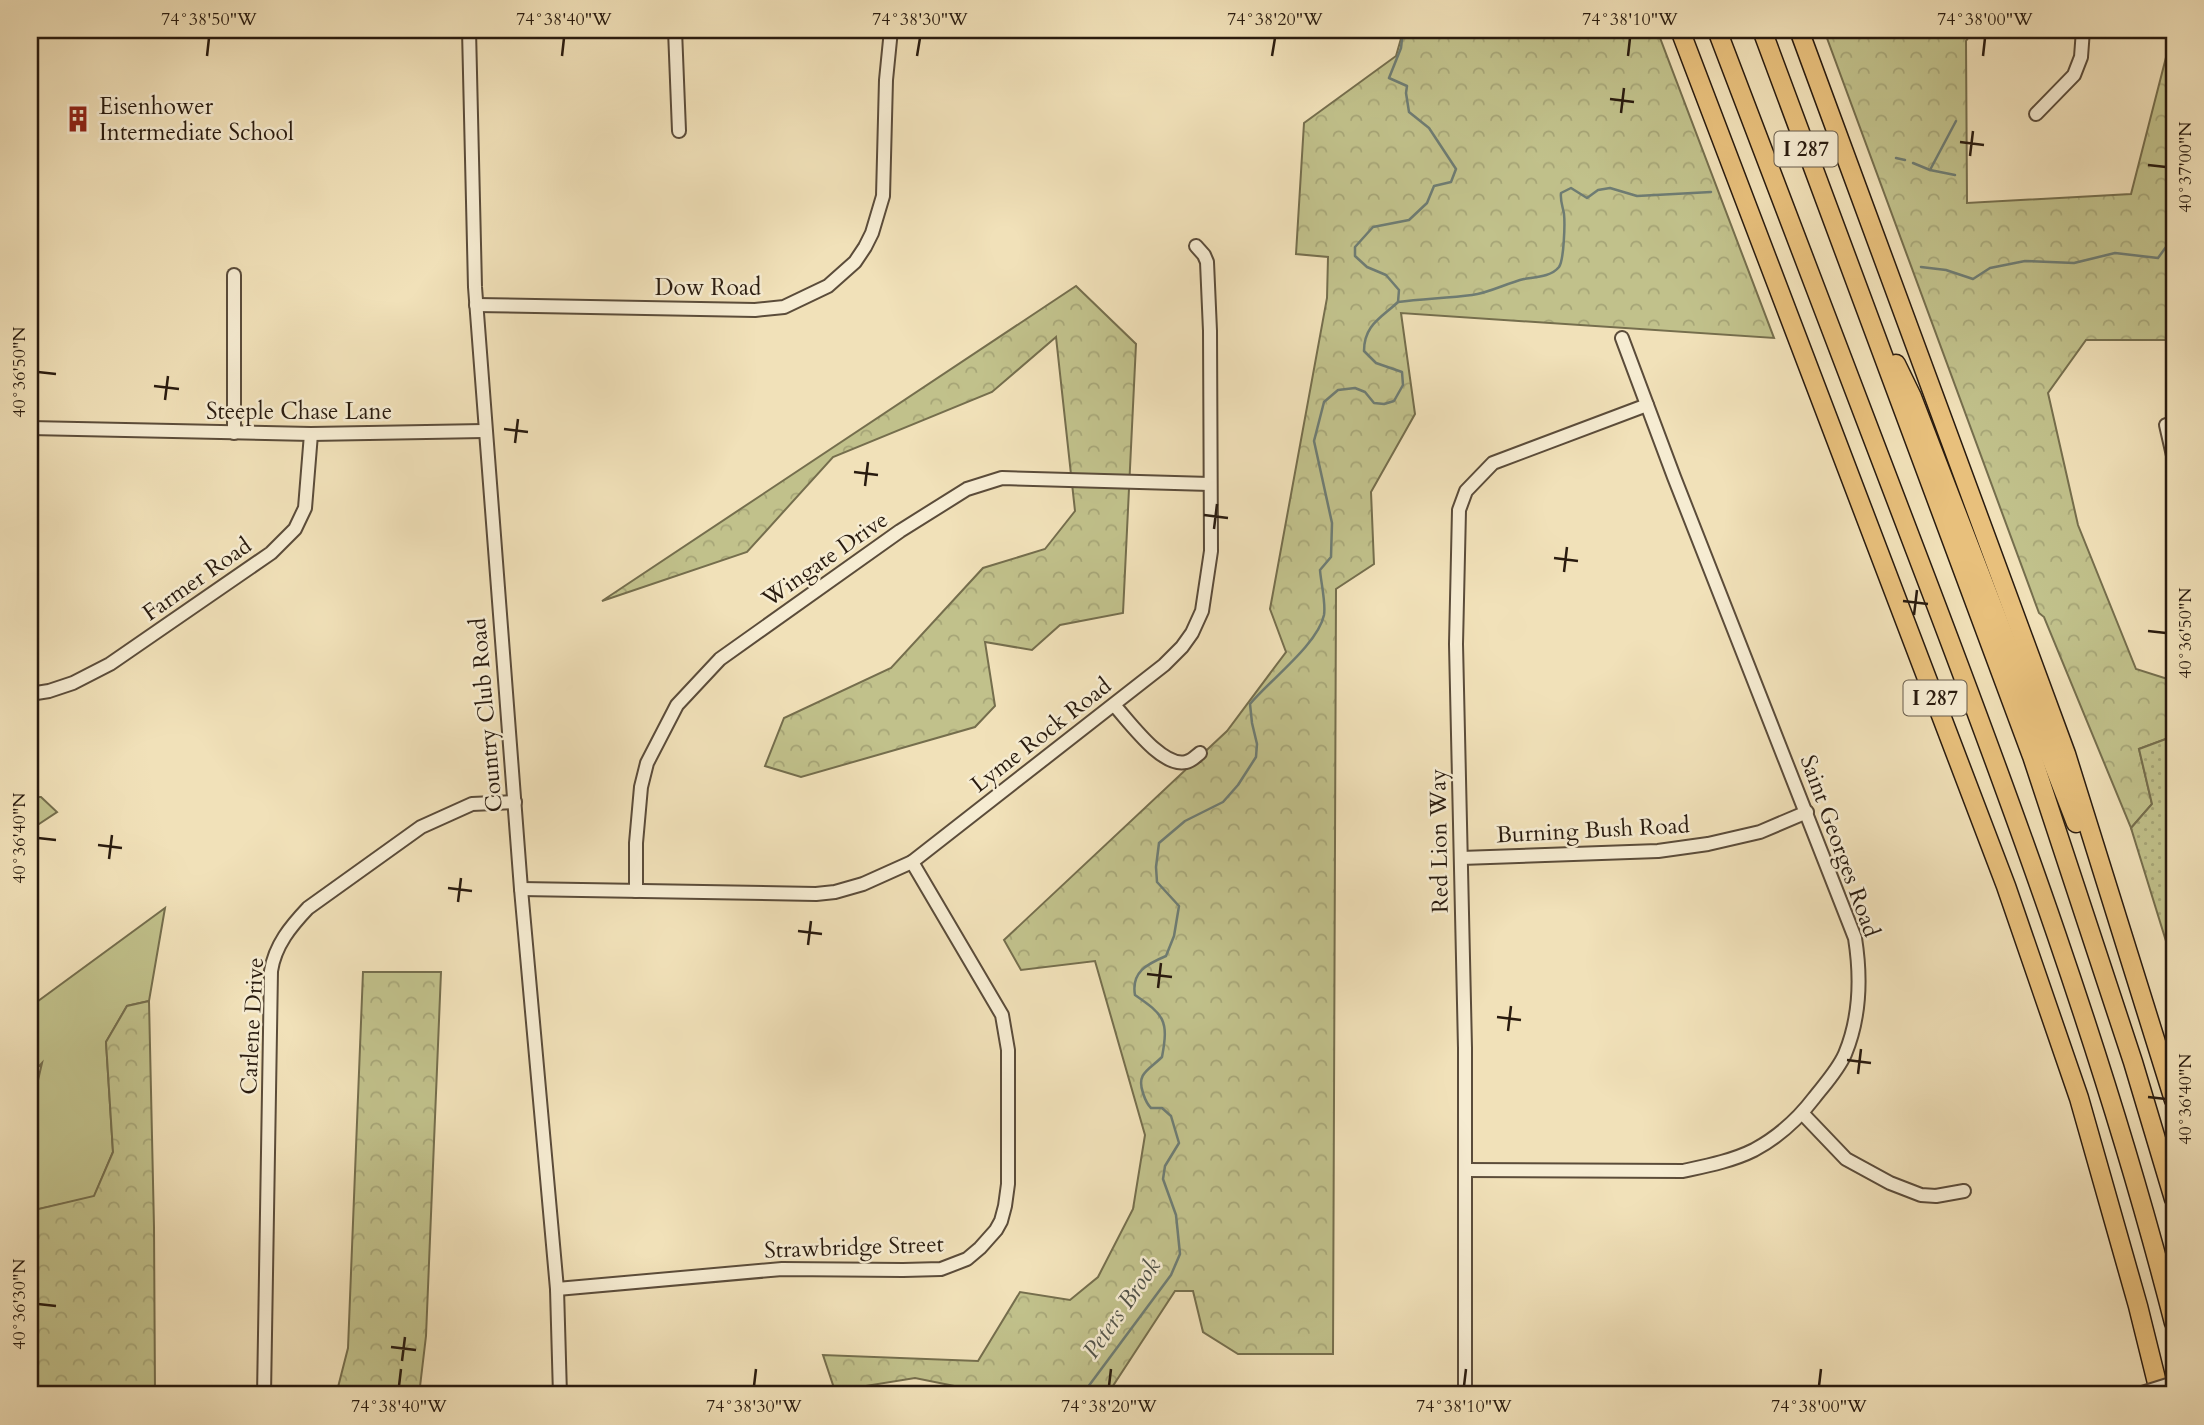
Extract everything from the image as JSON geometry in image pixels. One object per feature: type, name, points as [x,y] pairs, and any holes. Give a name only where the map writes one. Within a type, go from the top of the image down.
[{"type":"highway","name":"I 287","points":[[1680,30],[2019,922],[2085,1121],[2138,1306],[2160,1395]]},
{"type":"highway","name":"I 287","points":[[1717,30],[2039,882],[2109,1091],[2174,1323]]},
{"type":"highway","name":"I 287","points":[[1762,30],[2032,756],[2133,1062],[2174,1199]]},
{"type":"highway","name":"I 287","points":[[1799,30],[2066,754],[2174,1100]]},
{"type":"highway","points":[[1851,269],[1912,397],[2091,860],[2106,886]]},
{"type":"street","name":"Country Club Road","points":[[469,30],[476,305],[484,431],[557,1289],[560,1395]]},
{"type":"street","points":[[675,30],[679,131]]},
{"type":"street","name":"Dow Road","points":[[476,305],[755,310],[783,306],[828,286],[855,262],[865,247],[882,202],[886,80],[891,30]]},
{"type":"street","points":[[2036,114],[2074,75],[2081,57],[2083,30]]},
{"type":"street","name":"Lyme Rock Road","points":[[521,889],[816,894],[863,884],[912,862],[1164,665],[1192,633],[1202,611],[1211,551],[1207,262],[1205,254],[1196,246]]},
{"type":"street","points":[[234,275],[234,433]]},
{"type":"street","name":"Saint Georges Road","points":[[1465,1170],[1683,1171],[1712,1165],[1754,1150],[1785,1129],[1802,1113],[1835,1072],[1845,1054],[1854,1023],[1859,983],[1855,938],[1622,338]]},
{"type":"street","name":"Red Lion Way","points":[[1465,1395],[1465,1034],[1456,644],[1459,510],[1466,491],[1493,463],[1647,405]]},
{"type":"street","points":[[2166,425],[2174,460]]},
{"type":"street","name":"Steeple Chase Lane","points":[[30,428],[311,434],[484,431]]},
{"type":"street","name":"Farmer Road","points":[[30,694],[73,683],[110,664],[271,553],[295,529],[305,508],[311,434]]},
{"type":"street","name":"Wingate Drive","points":[[636,891],[635,843],[641,787],[647,763],[677,705],[720,659],[900,531],[967,489],[1002,478],[1210,484]]},
{"type":"street","points":[[1114,705],[1148,743],[1168,760],[1184,763],[1200,753]]},
{"type":"street","name":"Carlene Drive","points":[[264,1395],[271,971],[276,949],[293,924],[309,908],[421,827],[472,804],[515,802]]},
{"type":"street","name":"Burning Bush Road","points":[[1461,858],[1674,849],[1760,832],[1807,812]]},
{"type":"street","name":"Strawbridge Street","points":[[557,1289],[782,1269],[941,1269],[967,1259],[989,1238],[1001,1221],[1008,1184],[1008,1050],[1002,1015],[912,862]]},
{"type":"street","points":[[1802,1113],[1846,1159],[1890,1183],[1921,1195],[1936,1196],[1964,1191]]},
{"type":"street","points":[[2136,1395],[2174,1383]]},
{"type":"green space","points":[[1399,30],[1657,30],[1774,338],[1401,313],[1415,414],[1371,492],[1374,564],[1336,589],[1333,1354],[1238,1354],[1203,1332],[1193,1291],[1175,1291],[1107,1395],[999,1395],[915,1378],[835,1391],[823,1355],[978,1361],[1020,1292],[1070,1300],[1098,1277],[1133,1209],[1145,1135],[1095,961],[1021,970],[1004,940],[1227,731],[1286,652],[1270,609],[1327,298],[1328,257],[1296,254],[1304,123],[1396,56],[1402,35]]},
{"type":"green space","points":[[1824,30],[1974,30],[1966,41],[1967,203],[2131,194],[2174,30],[2174,387],[2173,340],[2086,340],[2048,393],[2078,525],[2136,669],[2174,681],[2174,736],[2139,749],[2152,804],[2131,828],[2044,617],[2039,613]]},
{"type":"green space","points":[[1076,286],[1136,344],[1123,613],[1060,625],[1032,650],[985,642],[995,706],[975,727],[801,777],[765,766],[784,718],[891,668],[983,568],[1045,549],[1075,511],[1056,337],[992,392],[833,457],[747,552],[602,601]]},
{"type":"green space","points":[[2174,736],[2174,967],[2131,828],[2152,804],[2139,749]]},
{"type":"green space","points":[[30,797],[41,797],[57,812],[30,830]]},
{"type":"green space","points":[[165,908],[149,1001],[127,1006],[106,1042],[113,1152],[94,1197],[30,1211],[30,1115],[42,1063],[30,1076],[30,1007]]},
{"type":"green space","points":[[363,972],[441,972],[426,1336],[419,1395],[336,1395],[348,1348]]},
{"type":"green space","points":[[149,1001],[155,1395],[30,1395],[30,1211],[94,1196],[113,1152],[106,1042],[127,1006]]},
{"type":"waterway","name":"Peters Brook","points":[[1082,1395],[1171,1275],[1180,1254],[1176,1215],[1163,1179],[1165,1166],[1179,1143],[1171,1116],[1162,1108],[1151,1108],[1141,1086],[1145,1072],[1162,1057],[1164,1026],[1158,1014],[1135,995],[1134,987],[1142,970],[1166,956],[1174,936],[1179,906],[1157,882],[1159,843],[1185,821],[1223,802],[1238,785],[1256,757],[1257,744],[1250,704],[1303,650],[1320,626],[1324,615],[1320,570],[1331,557],[1332,523],[1314,441],[1324,402],[1338,390],[1355,388],[1365,392],[1374,403],[1384,404],[1394,401],[1403,385],[1402,372],[1376,363],[1364,351],[1370,328],[1398,302],[1399,290],[1386,275],[1367,267],[1355,256],[1355,247],[1373,227],[1409,220],[1427,203],[1434,186],[1451,182],[1456,169],[1429,128],[1409,112],[1407,86],[1389,78],[1401,48],[1403,30]]},
{"type":"waterway","points":[[1930,170],[1956,121]]},
{"type":"waterway","points":[[1896,158],[1905,160]]},
{"type":"waterway","points":[[1913,163],[1955,175]]},
{"type":"waterway","points":[[1398,302],[1478,294],[1547,275],[1556,270],[1561,263],[1564,242],[1561,193],[1571,188],[1587,198],[1598,190],[1610,188],[1637,196],[1711,192]]},
{"type":"waterway","points":[[1921,267],[1946,270],[1973,279],[1990,268],[2025,261],[2074,263],[2115,253],[2158,258],[2174,236]]},
{"type":"place","name":"Eisenhower Intermediate School","points":[[78,119]]}]
